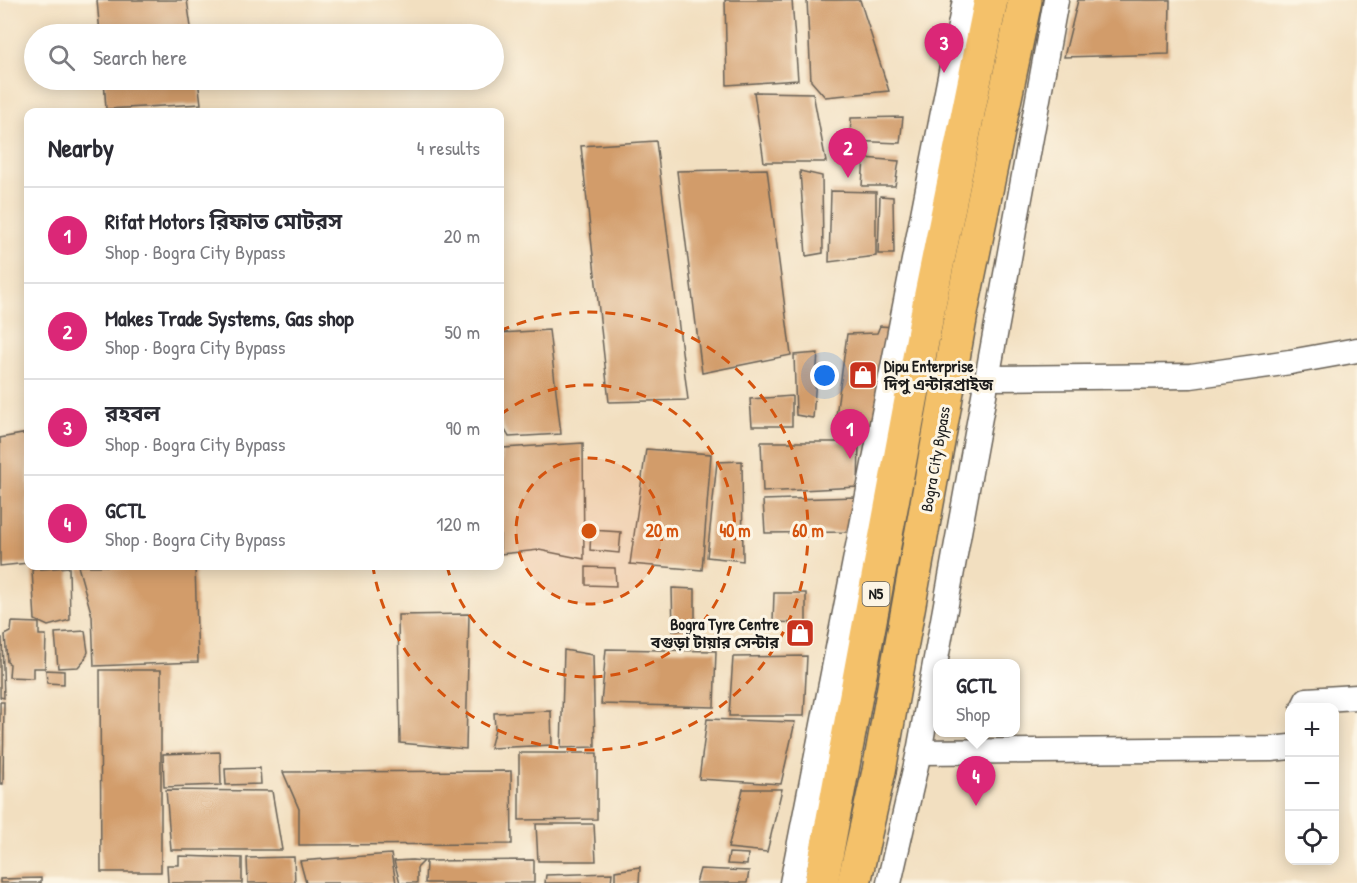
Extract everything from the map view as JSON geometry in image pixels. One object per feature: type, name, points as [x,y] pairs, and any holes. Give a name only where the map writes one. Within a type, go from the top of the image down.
[{"type":"highway","name":"Bogra City Bypass","points":[[821,883],[929,304],[992,0]]},
{"type":"highway","name":"Bogra City Bypass","points":[[854,883],[879,771],[962,308],[1025,0]]},
{"type":"street","points":[[792,883],[966,0]]},
{"type":"street","points":[[936,659],[1056,0]]},
{"type":"street","points":[[987,378],[1191,376],[1357,350]]},
{"type":"street","points":[[889,883],[919,752],[933,675]]},
{"type":"street","points":[[1306,703],[1307,700],[1316,698],[1357,697]]},
{"type":"street","points":[[919,752],[1285,747]]},
{"type":"building","points":[[97,0],[187,0],[191,24],[99,24]]},
{"type":"building","points":[[725,0],[792,0],[798,80],[727,85]]},
{"type":"building","points":[[807,0],[860,0],[889,91],[825,97],[811,81]]},
{"type":"building","points":[[1078,0],[1170,0],[1169,54],[1064,57]]},
{"type":"building","points":[[105,90],[199,90],[201,104],[125,108],[106,108]]},
{"type":"building","points":[[754,92],[813,93],[826,162],[764,162]]},
{"type":"building","points":[[903,117],[900,143],[850,141],[851,118]]},
{"type":"building","points":[[656,141],[688,400],[609,402],[581,146]]},
{"type":"building","points":[[864,158],[899,161],[895,186],[862,186]]},
{"type":"building","points":[[767,169],[791,355],[702,373],[677,171]]},
{"type":"building","points":[[800,171],[822,176],[823,253],[806,256]]},
{"type":"building","points":[[831,191],[876,192],[876,256],[829,262]]},
{"type":"building","points":[[880,196],[893,197],[894,254],[878,254]]},
{"type":"building","name":"Dipu Enterprise দিপু এন্টারপ্রাইজ","points":[[880,326],[893,327],[873,441],[852,436],[853,425],[836,416],[847,334],[877,333]]},
{"type":"building","points":[[549,330],[561,434],[509,437],[504,428],[504,333]]},
{"type":"building","points":[[818,353],[813,418],[796,415],[794,355]]},
{"type":"building","points":[[792,396],[792,426],[752,426],[750,399]]},
{"type":"building","points":[[24,434],[24,563],[0,566],[0,438]]},
{"type":"building","points":[[761,442],[859,442],[858,487],[763,492]]},
{"type":"building","points":[[583,443],[584,559],[539,550],[504,554],[504,448]]},
{"type":"building","points":[[646,449],[711,454],[702,570],[630,564]]},
{"type":"building","points":[[742,461],[743,561],[707,557],[717,462]]},
{"type":"building","points":[[855,497],[850,532],[765,533],[763,500]]},
{"type":"building","points":[[591,530],[621,532],[619,553],[590,550]]},
{"type":"building","points":[[586,567],[615,568],[616,586],[586,585]]},
{"type":"building","points":[[32,570],[69,570],[70,620],[48,626],[35,620]]},
{"type":"building","points":[[79,570],[195,570],[198,662],[94,666],[92,616]]},
{"type":"building","points":[[672,588],[695,589],[695,629],[673,631]]},
{"type":"building","points":[[774,593],[806,593],[806,623],[773,622]]},
{"type":"building","points":[[469,614],[466,749],[400,743],[398,615]]},
{"type":"building","points":[[12,622],[39,623],[39,635],[46,635],[45,668],[33,668],[33,678],[9,677],[10,664],[7,662],[5,635],[11,632]]},
{"type":"building","points":[[85,631],[88,652],[85,659],[78,667],[58,668],[55,633]]},
{"type":"building","points":[[0,638],[2,638],[4,698],[0,697]]},
{"type":"building","points":[[606,649],[716,651],[714,707],[601,704]]},
{"type":"building","points":[[564,650],[593,655],[595,747],[561,748]]},
{"type":"building","points":[[807,656],[804,716],[729,716],[733,657]]},
{"type":"building","points":[[46,670],[64,671],[64,684],[47,683]]},
{"type":"building","points":[[100,670],[161,670],[161,872],[101,872]]},
{"type":"building","points":[[0,702],[4,702],[3,784],[0,784]]},
{"type":"building","points":[[551,711],[552,745],[490,748],[495,729],[494,713]]},
{"type":"building","points":[[707,719],[795,722],[781,784],[699,779]]},
{"type":"building","points":[[220,752],[221,785],[164,787],[163,754]]},
{"type":"building","points":[[519,753],[597,753],[597,819],[519,820]]},
{"type":"building","points":[[260,768],[261,784],[226,785],[225,769]]},
{"type":"building","points":[[511,771],[512,844],[299,845],[299,809],[283,772]]},
{"type":"building","points":[[743,789],[782,789],[767,852],[728,848]]},
{"type":"building","points":[[166,790],[272,791],[282,850],[171,850]]},
{"type":"building","points":[[536,824],[594,824],[596,861],[538,861]]},
{"type":"building","points":[[729,853],[748,854],[747,865],[727,864]]},
{"type":"building","points":[[391,854],[396,883],[306,883],[300,861]]},
{"type":"building","points":[[179,856],[242,858],[242,883],[168,883],[167,865],[179,865]]},
{"type":"building","points":[[294,857],[295,883],[248,883],[247,858]]},
{"type":"building","points":[[534,860],[534,883],[425,883],[426,861]]},
{"type":"building","points":[[394,861],[424,861],[417,868],[417,883],[400,883]]},
{"type":"building","points":[[640,867],[639,883],[615,883],[615,871]]},
{"type":"building","points":[[700,869],[749,871],[747,883],[696,883]]},
{"type":"building","points":[[612,873],[611,883],[545,883],[546,875]]},
{"type":"building","points":[[41,878],[41,883],[0,883],[0,879]]},
{"type":"place","name":"রহবল","points":[[944,73]]},
{"type":"place","name":"Makes Trade Systems, Gas shop","points":[[848,178]]},
{"type":"place","name":"Dipu Enterprise দিপু এন্টারপ্রাইজ","points":[[863,375]]},
{"type":"place","name":"Rifat Motors রিফাত মোটরস","points":[[850,459]]},
{"type":"place","name":"Bogra Tyre Centre বগুড়া টায়ার সেন্টার","points":[[800,633]]},
{"type":"place","name":"GCTL","points":[[976,806]]}]
